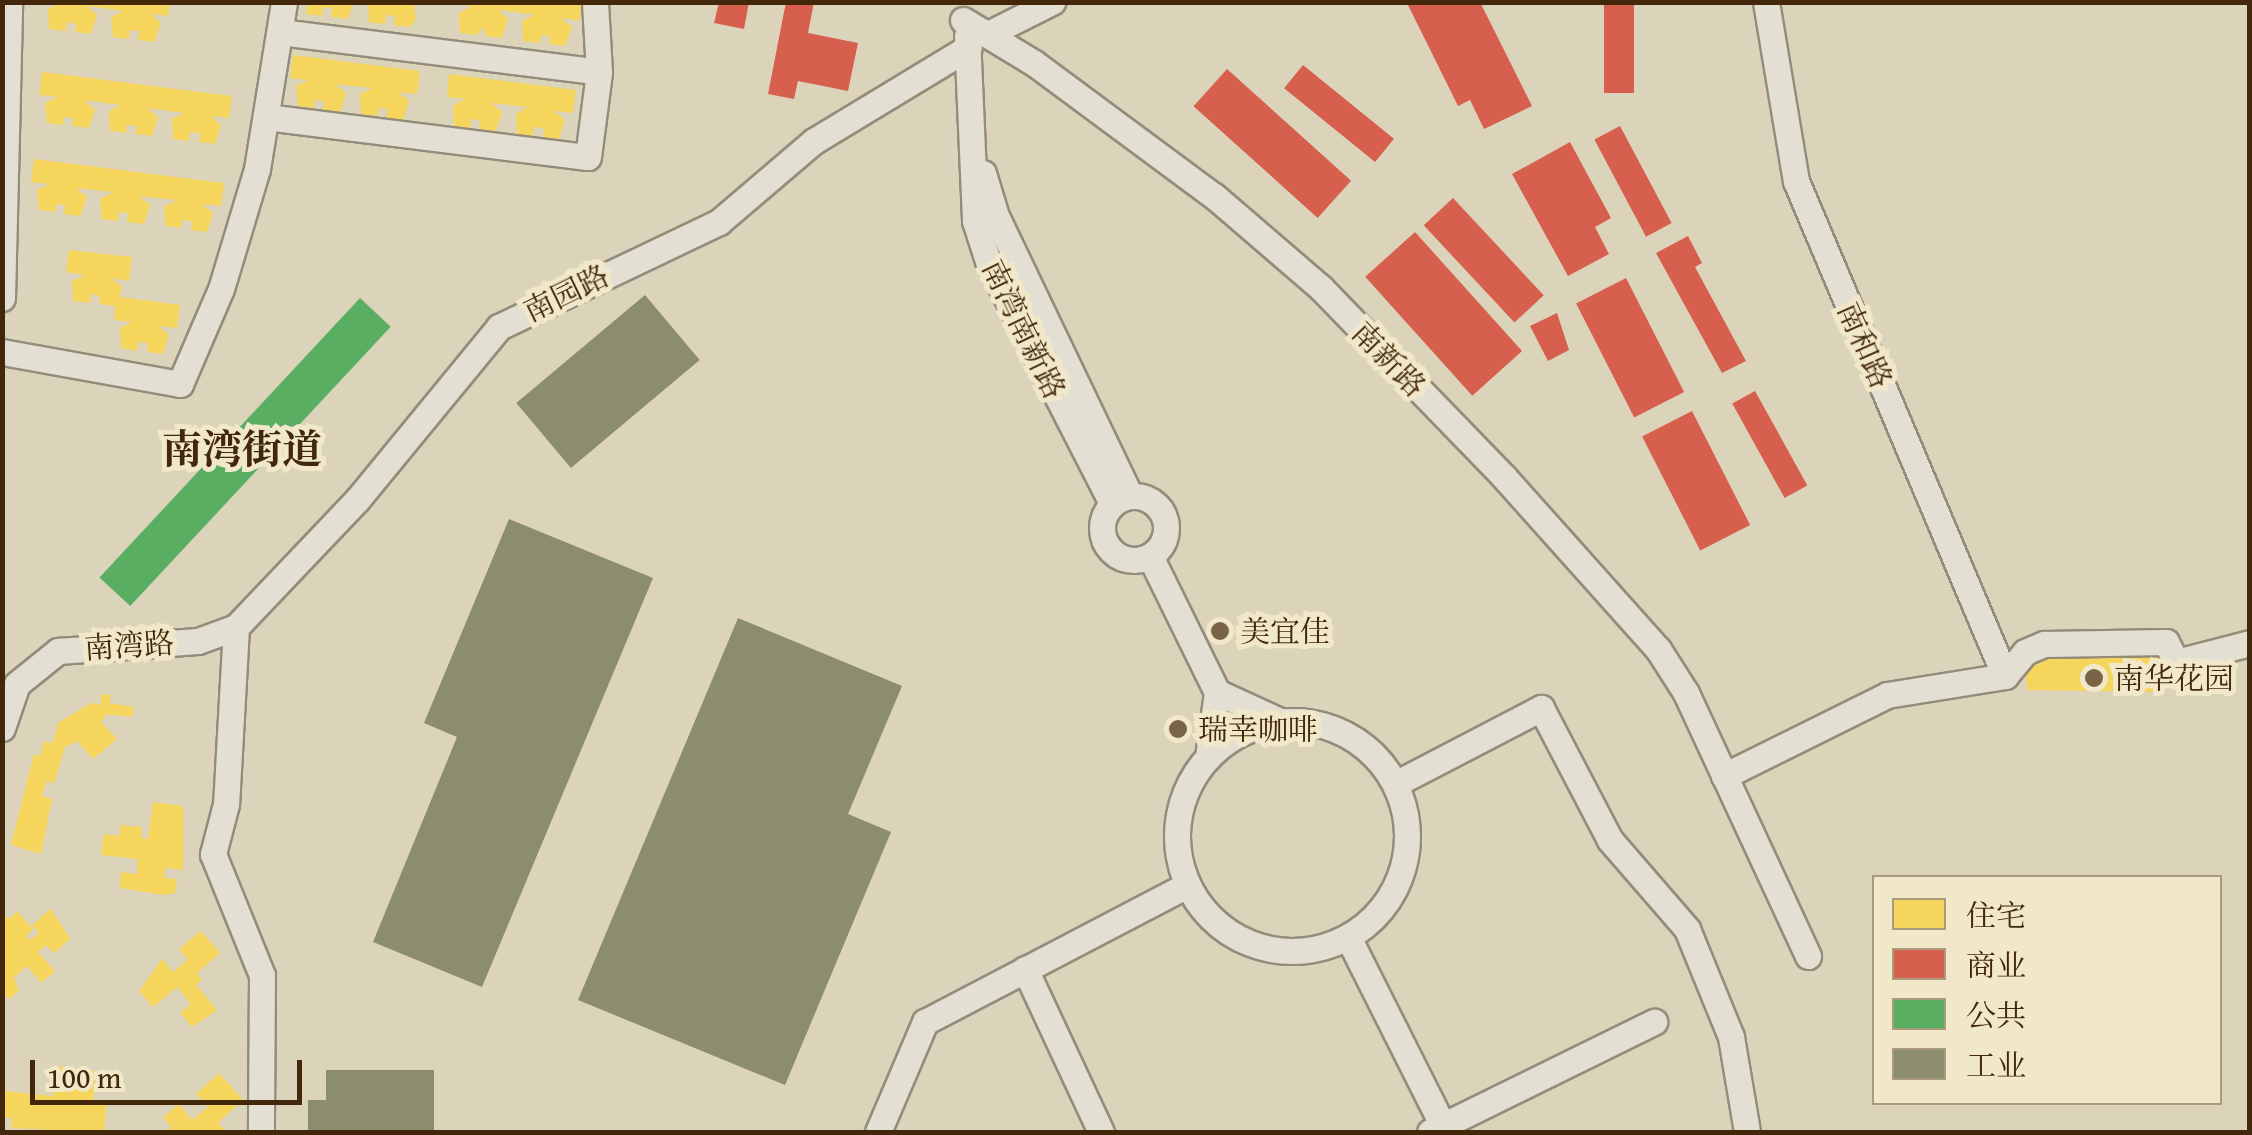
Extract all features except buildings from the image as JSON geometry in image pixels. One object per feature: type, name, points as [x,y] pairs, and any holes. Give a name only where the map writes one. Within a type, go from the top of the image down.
[{"type":"street","points":[[2,298],[9,2]]},
{"type":"street","points":[[2,352],[180,384],[221,289],[266,116],[284,2]]},
{"type":"street","points":[[266,116],[588,157],[599,72],[596,2]]},
{"type":"street","name":"南园路","points":[[236,627],[357,500],[499,327],[719,222],[814,141],[978,41],[1052,2]]},
{"type":"street","name":"南和路","points":[[1766,2],[1796,181],[2005,676]]},
{"type":"street","name":"南湾南新路","points":[[962,11],[978,41],[974,144],[996,216],[1121,499]]},
{"type":"street","points":[[280,32],[599,72]]},
{"type":"street","name":"南新路","points":[[978,41],[1214,196],[1321,288],[1658,649],[1726,780],[1808,956]]},
{"type":"street","points":[[1121,499],[1149,499],[1164,515],[1166,533],[1150,556],[1128,560],[1110,551],[1102,521],[1121,499]]},
{"type":"street","points":[[1150,556],[1218,692],[1208,757]]},
{"type":"street","points":[[236,627],[227,790],[213,854],[262,975],[261,1132]]},
{"type":"street","name":"南湾路","points":[[2,728],[17,684],[58,651],[198,641],[236,627]]},
{"type":"street","points":[[1726,780],[1888,696],[2005,676],[2025,652],[2044,644],[2166,642],[2176,662],[2250,644]]},
{"type":"street","points":[[1218,692],[1280,721],[1343,732],[1374,754],[1395,784],[1408,841],[1399,880],[1377,914],[1348,937],[1307,950],[1252,944],[1218,924],[1187,884],[1176,825],[1186,788],[1208,757],[1239,733],[1280,721]]},
{"type":"street","points":[[1395,784],[1542,708],[1610,840],[1687,928],[1731,1037],[1747,1132]]},
{"type":"street","points":[[878,1132],[925,1022],[1187,884]]},
{"type":"street","points":[[1348,937],[1437,1130],[1654,1022]]},
{"type":"street","points":[[1024,969],[1101,1132]]},
{"type":"place","name":"美宜佳","points":[[1220,631]]},
{"type":"place","name":"南华花园","points":[[2094,678]]},
{"type":"place","name":"瑞幸咖啡","points":[[1178,729]]},
{"type":"district","name":"南湾街道","points":[[242,449]]}]
